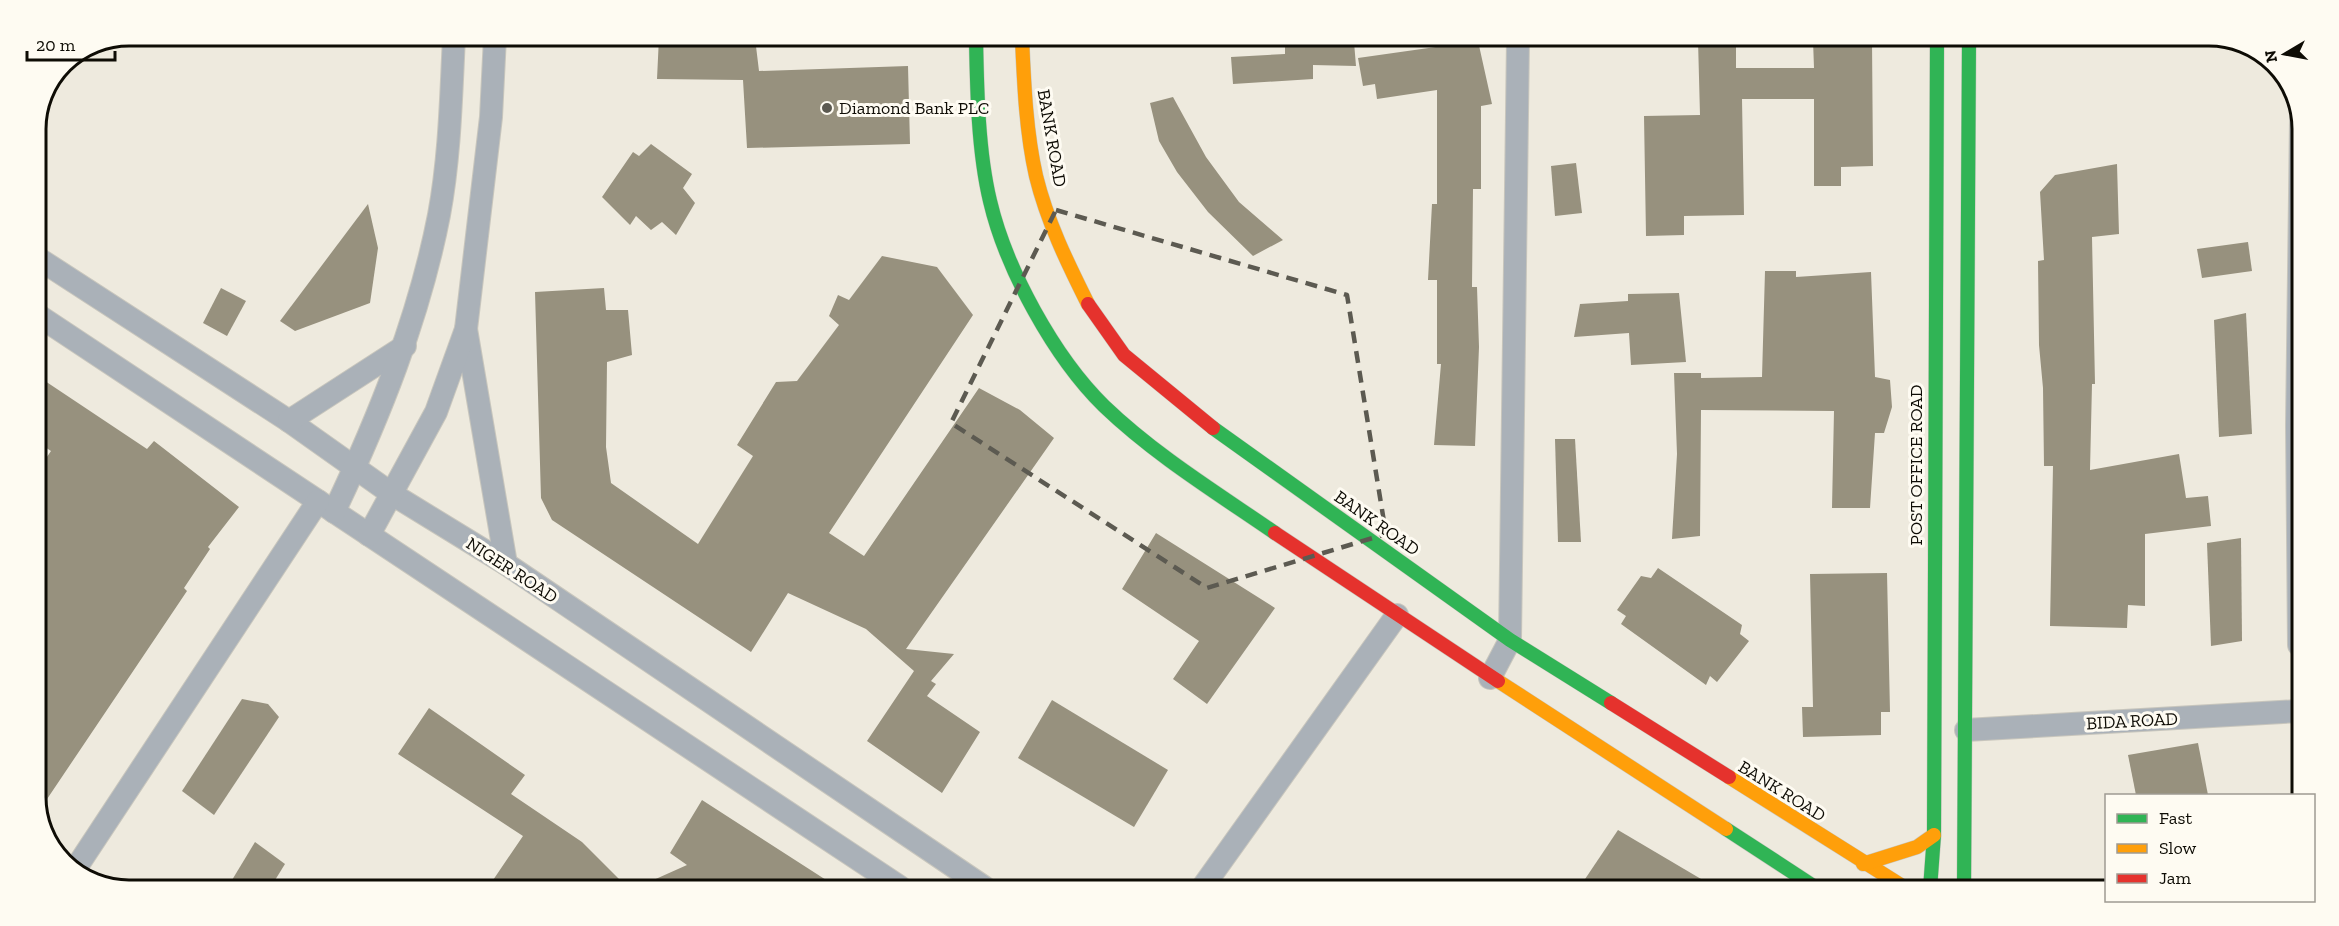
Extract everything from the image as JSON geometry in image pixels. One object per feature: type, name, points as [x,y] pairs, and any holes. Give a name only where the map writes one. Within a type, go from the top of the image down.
[{"type":"street","points":[[80,862],[354,469],[405,346],[439,214],[449,132],[454,46]]},
{"type":"street","points":[[369,535],[435,412],[466,329],[491,117],[495,46]]},
{"type":"street","points":[[976,46],[977,98],[990,201],[1015,272],[1056,349],[1103,405],[1173,463],[1397,615],[1490,678],[1804,880]]},
{"type":"street","name":"BANK ROAD","points":[[1022,46],[1024,79],[1036,175],[1057,242],[1088,305],[1124,355],[1221,435],[1510,639],[1891,880]]},
{"type":"street","points":[[1490,678],[1510,639],[1518,46]]},
{"type":"street","name":"POST OFFICE ROAD","points":[[1931,880],[1934,835],[1937,46]]},
{"type":"street","points":[[1964,880],[1969,46]]},
{"type":"street","name":"NIGER ROAD","points":[[46,264],[289,421],[392,494],[506,564],[974,880]]},
{"type":"street","points":[[46,321],[889,880]]},
{"type":"street","points":[[466,329],[506,564]]},
{"type":"street","points":[[289,421],[405,346]]},
{"type":"street","points":[[1208,880],[1397,615]]},
{"type":"street","name":"BIDA ROAD","points":[[1966,730],[2292,711]]},
{"type":"street","points":[[1863,864],[1917,847],[1934,835]]},
{"type":"highlighted area","points":[[1056,210],[1347,295],[1386,534],[1207,588],[951,423]]},
{"type":"building","name":"Diamond Bank PLC","points":[[659,46],[756,46],[759,71],[908,66],[910,144],[747,148],[743,80],[657,79]]},
{"type":"building","points":[[1285,46],[1354,46],[1356,66],[1313,65],[1313,79],[1233,84],[1231,57],[1285,54]]},
{"type":"building","points":[[1443,46],[1479,46],[1492,104],[1481,106],[1481,189],[1473,189],[1472,287],[1477,287],[1479,347],[1475,446],[1434,445],[1441,364],[1437,364],[1437,280],[1428,280],[1432,204],[1437,204],[1437,90],[1377,99],[1375,84],[1363,86],[1358,58]]},
{"type":"building","points":[[1698,46],[1736,46],[1736,68],[1814,68],[1813,46],[1872,46],[1873,166],[1841,167],[1841,186],[1814,186],[1814,99],[1742,99],[1744,215],[1684,216],[1684,235],[1646,236],[1644,116],[1700,115]]},
{"type":"building","points":[[1173,97],[1206,157],[1239,202],[1283,240],[1253,256],[1208,212],[1177,172],[1159,141],[1150,103]]},
{"type":"building","points":[[651,144],[692,174],[683,188],[695,203],[676,235],[662,222],[651,230],[636,216],[630,225],[602,197],[633,152],[639,156]]},
{"type":"building","points":[[1576,163],[1582,213],[1555,216],[1551,166]]},
{"type":"building","points":[[2117,164],[2119,234],[2092,237],[2095,384],[2092,384],[2090,470],[2179,454],[2186,498],[2208,496],[2211,526],[2145,534],[2145,606],[2128,605],[2127,628],[2050,626],[2053,466],[2044,466],[2043,388],[2039,345],[2038,261],[2044,260],[2040,192],[2055,175]]},
{"type":"building","points":[[368,204],[378,248],[370,303],[295,331],[280,321]]},
{"type":"building","points":[[2248,242],[2252,271],[2202,278],[2197,249]]},
{"type":"building","points":[[882,256],[937,267],[973,315],[829,533],[864,556],[979,388],[1020,410],[1054,438],[906,649],[954,654],[931,681],[936,684],[927,696],[980,732],[942,793],[867,741],[914,671],[866,629],[788,593],[751,652],[552,520],[541,498],[535,292],[604,288],[606,310],[628,310],[632,355],[607,362],[606,447],[611,483],[698,544],[753,456],[737,445],[776,382],[797,381],[839,325],[829,316],[838,295],[849,300]]},
{"type":"building","points":[[1765,271],[1796,271],[1796,277],[1871,272],[1875,377],[1890,380],[1892,407],[1884,433],[1875,433],[1870,508],[1832,508],[1834,411],[1701,410],[1700,536],[1672,539],[1677,454],[1674,373],[1701,373],[1701,378],[1762,377]]},
{"type":"building","points":[[221,288],[246,301],[227,336],[203,323]]},
{"type":"building","points":[[1679,293],[1686,362],[1631,365],[1629,333],[1574,337],[1580,304],[1628,301],[1628,294]]},
{"type":"building","points":[[2246,313],[2252,434],[2219,437],[2214,320]]},
{"type":"building","points":[[46,382],[147,449],[154,441],[239,507],[208,547],[210,549],[184,588],[187,591],[47,799],[46,458],[51,451],[46,448]]},
{"type":"building","points":[[1555,439],[1575,439],[1581,542],[1558,542]]},
{"type":"building","points":[[1156,533],[1275,608],[1207,704],[1173,679],[1199,641],[1122,589]]},
{"type":"building","points":[[2241,538],[2242,641],[2211,646],[2207,543]]},
{"type":"building","points":[[1658,568],[1742,625],[1740,634],[1749,641],[1717,682],[1710,676],[1706,685],[1621,624],[1626,616],[1617,610],[1641,576],[1651,578]]},
{"type":"building","points":[[1887,573],[1890,712],[1881,712],[1881,735],[1803,737],[1802,707],[1813,707],[1810,574]]},
{"type":"building","points":[[242,699],[268,704],[279,717],[214,815],[182,791]]},
{"type":"building","points":[[1052,700],[1168,770],[1134,827],[1018,758]]},
{"type":"building","points":[[429,708],[525,775],[511,794],[582,842],[620,880],[493,880],[523,836],[398,754]]},
{"type":"building","points":[[2198,743],[2208,794],[2136,794],[2128,755]]},
{"type":"building","points":[[702,800],[826,880],[653,880],[687,865],[670,853]]},
{"type":"building","points":[[1618,830],[1703,880],[1584,880]]},
{"type":"building","points":[[255,842],[285,864],[275,880],[232,880]]},
{"type":"traffic: fast","points":[[976,46],[981,141],[990,201],[997,227],[1020,283],[1050,338],[1085,386],[1124,424],[1187,473],[1275,533]]},
{"type":"traffic: fast","points":[[1931,880],[1934,835],[1937,46]]},
{"type":"traffic: fast","points":[[1964,880],[1969,46]]},
{"type":"traffic: fast","points":[[1213,428],[1510,640],[1611,703]]},
{"type":"traffic: fast","points":[[1726,829],[1804,880]]},
{"type":"traffic: slow","points":[[1022,46],[1028,125],[1036,176],[1052,225],[1088,304]]},
{"type":"traffic: slow","points":[[1498,681],[1726,829]]},
{"type":"traffic: slow","points":[[1729,777],[1893,880]]},
{"type":"traffic: slow","points":[[1863,864],[1917,847],[1934,835]]},
{"type":"traffic: jam","points":[[1088,304],[1124,355],[1213,428]]},
{"type":"traffic: jam","points":[[1275,533],[1498,681]]},
{"type":"traffic: jam","points":[[1611,703],[1729,777]]},
{"type":"place","name":"Diamond Bank PLC","points":[[827,108]]}]
